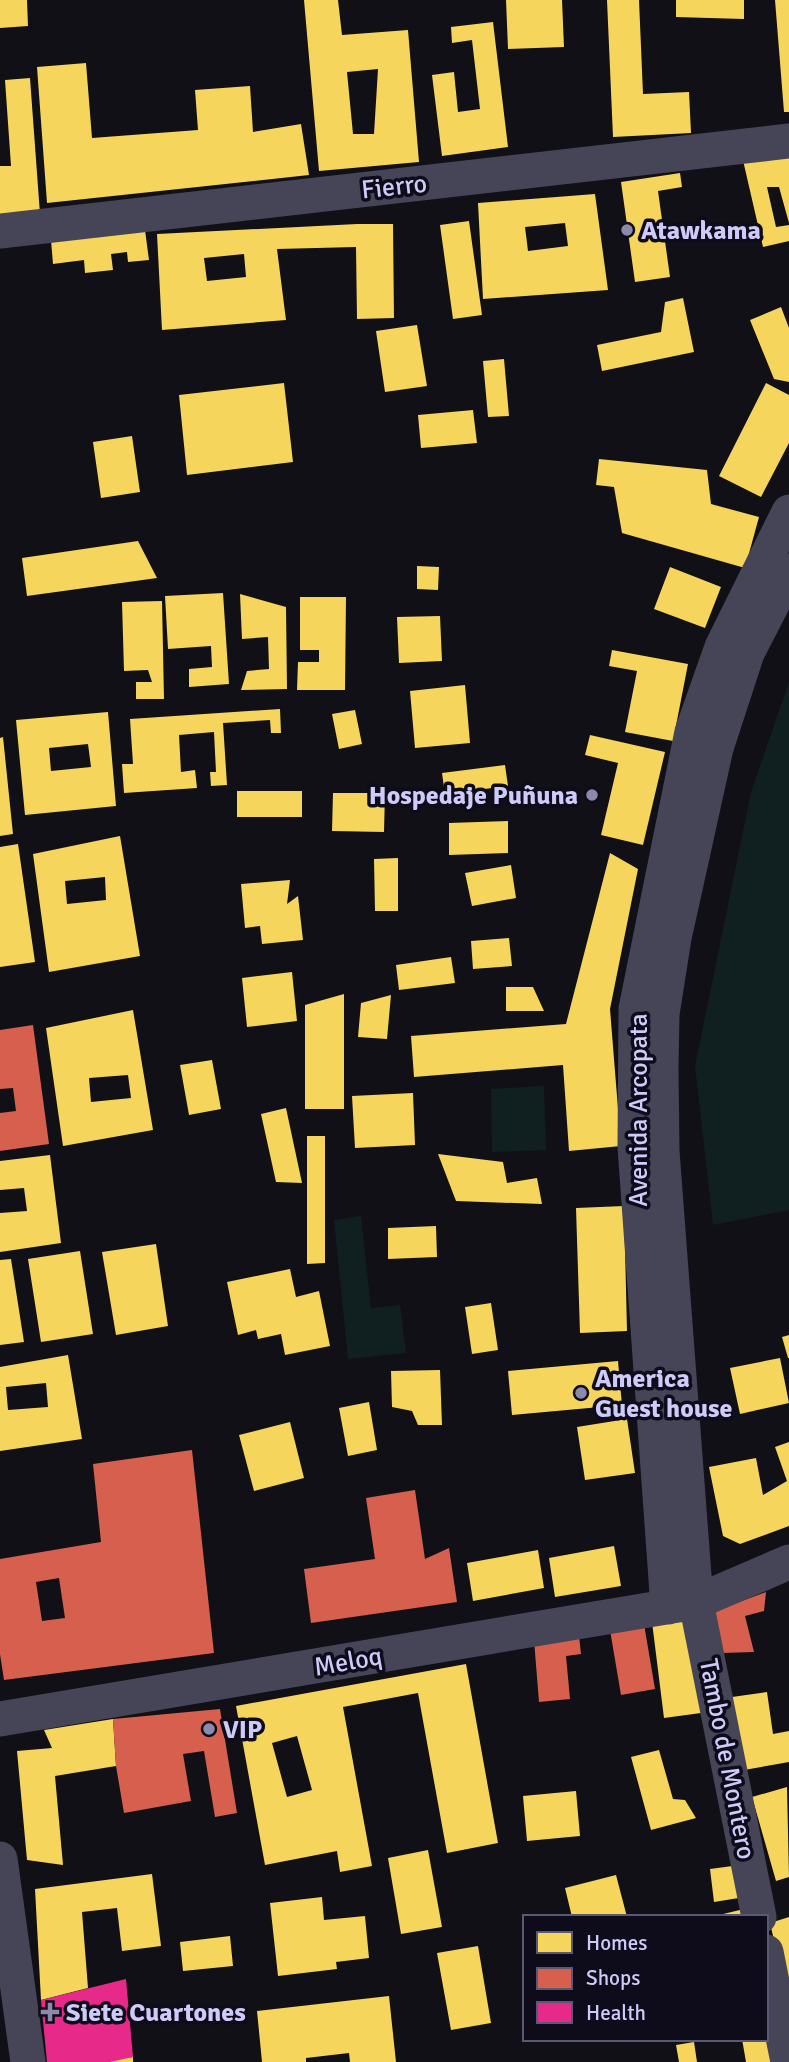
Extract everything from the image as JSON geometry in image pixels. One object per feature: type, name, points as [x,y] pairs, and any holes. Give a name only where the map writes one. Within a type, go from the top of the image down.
[{"type":"street","name":"Fierro","points":[[0,231],[789,141]]},
{"type":"street","name":"Avenida Arcopata","points":[[682,1604],[635,1147],[636,1009],[692,732],[722,647],[789,512]]},
{"type":"street","name":"Avenida Arcopata","points":[[682,1604],[662,1151],[662,1014],[674,938],[716,748],[747,653],[789,571]]},
{"type":"street","name":"Meloq","points":[[0,1719],[682,1604],[789,1562]]},
{"type":"street","name":"Tambo de Montero","points":[[682,1604],[760,1915]]},
{"type":"street","points":[[0,1859],[28,2062]]},
{"type":"street","points":[[768,1962],[788,2062]]},
{"type":"shaded area","points":[[789,682],[789,1210],[713,1225],[695,1066],[751,792]]},
{"type":"shaded area","points":[[544,1086],[546,1150],[492,1152],[491,1089]]},
{"type":"shaded area","points":[[361,1216],[371,1308],[400,1305],[406,1353],[348,1359],[334,1220]]},
{"type":"building: Homes","points":[[0,0],[27,0],[28,26],[0,28]]},
{"type":"building: Homes","points":[[304,0],[338,0],[342,35],[408,30],[419,162],[319,171]],"holes":[[[378,69],[374,134],[353,134],[347,72]]]},
{"type":"building: Homes","points":[[506,0],[562,0],[564,47],[508,49]]},
{"type":"building: Homes","points":[[607,0],[639,0],[643,94],[689,92],[691,133],[613,137]]},
{"type":"building: Homes","points":[[676,0],[744,0],[744,19],[676,17]]},
{"type":"building: Homes","points":[[775,0],[789,0],[789,112],[784,112]]},
{"type":"building: Homes","points":[[493,22],[508,147],[442,156],[432,75],[454,72],[458,112],[480,109],[472,40],[452,43],[451,27]]},
{"type":"building: Homes","points":[[86,63],[92,138],[198,130],[195,90],[250,86],[253,132],[301,124],[309,175],[47,203],[37,67]]},
{"type":"building: Homes","points":[[30,78],[40,214],[0,217],[0,166],[11,166],[5,80]]},
{"type":"building: Homes","points":[[789,155],[789,223],[779,187],[767,187],[776,227],[789,225],[789,241],[763,247],[742,156]]},
{"type":"building: Homes","points":[[680,173],[682,187],[658,191],[670,277],[635,282],[621,182]]},
{"type":"building: Homes","points":[[595,194],[608,290],[483,299],[478,203]],"holes":[[[565,223],[568,246],[528,251],[525,227]]]},
{"type":"building: Homes","points":[[469,221],[482,315],[453,319],[440,225]]},
{"type":"building: Homes","points":[[393,224],[394,318],[357,319],[356,247],[277,249],[286,320],[162,330],[157,234]],"holes":[[[244,254],[246,277],[207,281],[204,258]]]},
{"type":"building: Homes","points":[[145,230],[149,260],[128,262],[127,252],[111,254],[113,270],[85,273],[84,260],[53,264],[51,240]]},
{"type":"building: Homes","points":[[683,298],[694,352],[602,371],[597,345],[661,332],[665,302]]},
{"type":"building: Homes","points":[[781,307],[789,328],[789,382],[774,379],[750,320]]},
{"type":"building: Homes","points":[[417,325],[427,386],[385,392],[376,331]]},
{"type":"building: Homes","points":[[504,359],[509,416],[488,417],[483,361]]},
{"type":"building: Homes","points":[[284,383],[293,462],[187,475],[179,395]]},
{"type":"building: Homes","points":[[766,383],[789,395],[789,443],[761,497],[719,476]]},
{"type":"building: Homes","points":[[473,410],[477,443],[421,448],[418,415]]},
{"type":"building: Homes","points":[[132,436],[140,492],[101,498],[93,442]]},
{"type":"building: Homes","points":[[599,459],[707,470],[711,504],[759,517],[745,568],[622,533],[614,487],[596,485]]},
{"type":"building: Homes","points":[[138,541],[157,578],[27,596],[22,558]]},
{"type":"building: Homes","points":[[417,566],[439,567],[438,590],[417,589]]},
{"type":"building: Homes","points":[[670,567],[721,587],[705,628],[654,609]]},
{"type":"building: Homes","points":[[223,593],[229,684],[189,687],[189,669],[212,667],[211,646],[168,649],[165,596]]},
{"type":"building: Homes","points":[[240,594],[286,607],[287,689],[241,690],[247,671],[269,669],[268,637],[242,639]]},
{"type":"building: Homes","points":[[300,597],[346,597],[345,690],[297,690],[298,662],[319,662],[319,650],[300,650]]},
{"type":"building: Homes","points":[[162,601],[164,699],[136,699],[136,682],[152,682],[148,670],[124,671],[122,602]]},
{"type":"building: Homes","points":[[440,616],[442,661],[399,663],[397,617]]},
{"type":"building: Homes","points":[[612,650],[688,664],[673,741],[625,732],[637,671],[609,666]]},
{"type":"building: Homes","points":[[465,685],[470,743],[415,748],[410,691]]},
{"type":"building: Homes","points":[[280,709],[281,733],[271,733],[270,720],[223,723],[227,785],[211,786],[210,772],[216,772],[214,732],[179,735],[181,772],[195,770],[197,788],[124,793],[122,764],[133,764],[130,719]]},
{"type":"building: Homes","points":[[355,710],[362,744],[339,749],[332,714]]},
{"type":"building: Homes","points":[[108,712],[116,806],[25,815],[16,720]],"holes":[[[88,744],[91,767],[51,771],[49,748]]]},
{"type":"building: Homes","points":[[590,735],[665,752],[643,845],[601,835],[618,763],[585,755]]},
{"type":"building: Homes","points":[[3,737],[13,834],[0,836],[0,738]]},
{"type":"building: Homes","points":[[505,765],[508,786],[445,794],[442,773]]},
{"type":"building: Homes","points":[[237,791],[302,791],[302,817],[237,817]]},
{"type":"building: Homes","points":[[333,793],[385,793],[384,832],[332,831]]},
{"type":"building: Homes","points":[[508,821],[508,853],[449,855],[449,823]]},
{"type":"building: Homes","points":[[120,836],[140,956],[49,972],[33,854]],"holes":[[[105,877],[106,900],[67,904],[65,881]]]},
{"type":"building: Homes","points":[[18,844],[35,962],[0,967],[0,847]]},
{"type":"building: Homes","points":[[610,853],[638,869],[610,1009],[621,1146],[569,1151],[563,1065],[414,1077],[411,1036],[566,1024]]},
{"type":"building: Homes","points":[[398,858],[398,911],[375,911],[374,859]]},
{"type":"building: Homes","points":[[511,865],[516,898],[472,906],[465,873]]},
{"type":"building: Homes","points":[[290,880],[287,904],[298,896],[303,940],[262,944],[260,926],[245,928],[241,884]]},
{"type":"building: Homes","points":[[509,938],[512,966],[473,969],[471,941]]},
{"type":"building: Homes","points":[[451,957],[455,983],[399,990],[396,965]]},
{"type":"building: Homes","points":[[292,972],[297,1021],[247,1027],[242,978]]},
{"type":"building: Homes","points":[[506,987],[533,987],[544,1011],[506,1011]]},
{"type":"building: Homes","points":[[344,994],[344,1109],[305,1109],[305,1005]]},
{"type":"building: Homes","points":[[391,995],[387,1039],[358,1037],[361,1003]]},
{"type":"building: Homes","points":[[133,1010],[153,1130],[63,1146],[46,1028]],"holes":[[[128,1075],[131,1098],[91,1102],[89,1078]]]},
{"type":"building: Homes","points":[[212,1060],[221,1109],[189,1115],[180,1065]]},
{"type":"building: Homes","points":[[413,1093],[415,1145],[355,1148],[352,1096]]},
{"type":"building: Homes","points":[[286,1108],[302,1183],[276,1182],[261,1114]]},
{"type":"building: Homes","points":[[307,1136],[325,1136],[325,1263],[307,1264]]},
{"type":"building: Homes","points":[[438,1154],[503,1162],[507,1183],[537,1178],[542,1204],[456,1201]]},
{"type":"building: Homes","points":[[50,1155],[61,1243],[0,1252],[0,1213],[27,1211],[24,1188],[0,1190],[0,1161]]},
{"type":"building: Homes","points":[[624,1206],[627,1331],[580,1333],[576,1208]]},
{"type":"building: Homes","points":[[436,1226],[437,1257],[388,1259],[388,1228]]},
{"type":"building: Homes","points":[[156,1244],[168,1326],[116,1335],[102,1252]]},
{"type":"building: Homes","points":[[80,1251],[93,1334],[41,1342],[28,1259]]},
{"type":"building: Homes","points":[[11,1259],[24,1342],[0,1345],[0,1260]]},
{"type":"building: Homes","points":[[290,1269],[296,1297],[319,1291],[330,1346],[285,1355],[281,1334],[258,1339],[256,1330],[238,1335],[227,1282]]},
{"type":"building: Homes","points":[[491,1303],[498,1350],[472,1354],[465,1307]]},
{"type":"building: Homes","points":[[789,1335],[789,1358],[788,1358],[782,1337]]},
{"type":"building: Homes","points":[[68,1355],[82,1439],[0,1451],[0,1367]],"holes":[[[46,1383],[48,1407],[8,1410],[6,1387]]]},
{"type":"building: Homes","points":[[780,1358],[789,1403],[740,1414],[730,1368]]},
{"type":"building: Homes","points":[[618,1361],[622,1405],[512,1415],[508,1371]]},
{"type":"building: Homes","points":[[440,1370],[442,1425],[418,1425],[412,1411],[392,1407],[391,1371]]},
{"type":"building: Homes","points":[[369,1402],[377,1450],[348,1456],[339,1408]]},
{"type":"building: Homes","points":[[627,1419],[635,1473],[585,1480],[577,1427]]},
{"type":"building: Homes","points":[[290,1422],[304,1478],[254,1491],[239,1435]]},
{"type":"building: Homes","points":[[789,1442],[789,1526],[740,1544],[723,1536],[709,1467],[756,1458],[763,1495],[787,1481],[775,1447]]},
{"type":"building: Homes","points":[[614,1546],[621,1586],[555,1597],[549,1558]]},
{"type":"building: Homes","points":[[538,1550],[544,1588],[473,1601],[467,1563]]},
{"type":"building: Homes","points":[[689,1617],[701,1713],[664,1718],[652,1622]]},
{"type":"building: Homes","points":[[466,1664],[498,1843],[447,1853],[418,1693],[343,1707],[372,1866],[340,1872],[337,1851],[265,1865],[236,1706]],"holes":[[[297,1736],[312,1790],[287,1797],[272,1743]]]},
{"type":"building: Homes","points":[[767,1692],[773,1734],[789,1731],[789,1762],[744,1770],[732,1697]]},
{"type":"building: Homes","points":[[113,1719],[116,1766],[55,1776],[63,1865],[27,1860],[17,1751],[52,1748],[44,1730]]},
{"type":"building: Homes","points":[[659,1750],[673,1799],[685,1800],[696,1818],[651,1830],[631,1757]]},
{"type":"building: Homes","points":[[787,1787],[789,1877],[776,1881],[752,1797]]},
{"type":"building: Homes","points":[[576,1791],[580,1836],[527,1841],[523,1796]]},
{"type":"building: Homes","points":[[428,1850],[442,1927],[401,1934],[388,1858]]},
{"type":"building: Homes","points":[[740,1865],[745,1897],[714,1902],[710,1869]]},
{"type":"building: Homes","points":[[152,1874],[161,1946],[122,1951],[117,1908],[82,1912],[88,1988],[41,2000],[35,1889]]},
{"type":"building: Homes","points":[[616,1875],[626,1915],[572,1915],[565,1888]]},
{"type":"building: Homes","points":[[322,1897],[324,1920],[365,1916],[369,1958],[336,1962],[337,1969],[278,1976],[270,1903]]},
{"type":"building: Homes","points":[[748,1908],[749,1915],[719,1915]]},
{"type":"building: Homes","points":[[789,1917],[789,2000],[788,2000],[770,1923]]},
{"type":"building: Homes","points":[[230,1936],[233,1966],[183,1971],[180,1942]]},
{"type":"building: Homes","points":[[478,1946],[491,2023],[451,2030],[437,1953]]},
{"type":"building: Homes","points":[[389,1996],[396,2062],[350,2062],[349,2053],[306,2058],[306,2062],[262,2062],[257,2011]]},
{"type":"building: Homes","points":[[742,2041],[767,2041],[775,2062],[746,2062]]},
{"type":"building: Homes","points":[[694,2042],[697,2062],[679,2062],[676,2045]]},
{"type":"building: Homes","points":[[133,2057],[133,2062],[107,2062],[107,2060]]},
{"type":"building: Shops","points":[[33,1025],[49,1144],[0,1151],[0,1113],[16,1111],[13,1088],[0,1089],[0,1030]]},
{"type":"building: Shops","points":[[192,1450],[214,1653],[4,1680],[0,1654],[0,1559],[101,1542],[93,1464]],"holes":[[[59,1578],[65,1618],[42,1621],[36,1582]]]},
{"type":"building: Shops","points":[[415,1490],[425,1559],[449,1548],[457,1602],[311,1623],[304,1569],[375,1559],[366,1498]]},
{"type":"building: Shops","points":[[766,1592],[764,1611],[745,1616],[754,1652],[722,1653],[707,1614]]},
{"type":"building: Shops","points":[[644,1624],[655,1689],[621,1695],[610,1630]]},
{"type":"building: Shops","points":[[579,1636],[581,1654],[566,1656],[570,1699],[539,1702],[534,1640]]},
{"type":"building: Shops","points":[[220,1709],[237,1813],[215,1817],[204,1751],[183,1754],[191,1801],[124,1813],[116,1766],[113,1719]]},
{"type":"building: Health","points":[[126,1979],[133,2057],[110,2062],[47,2062],[41,2000]]},
{"type":"place","name":"Atawkama","points":[[627,230]]},
{"type":"place","name":"Hospedaje Puñuna","points":[[592,795]]},
{"type":"place","name":"America Guest house","points":[[581,1393]]},
{"type":"place","name":"VIP","points":[[209,1729]]},
{"type":"place","name":"Siete Cuartones","points":[[50,2012]]}]
